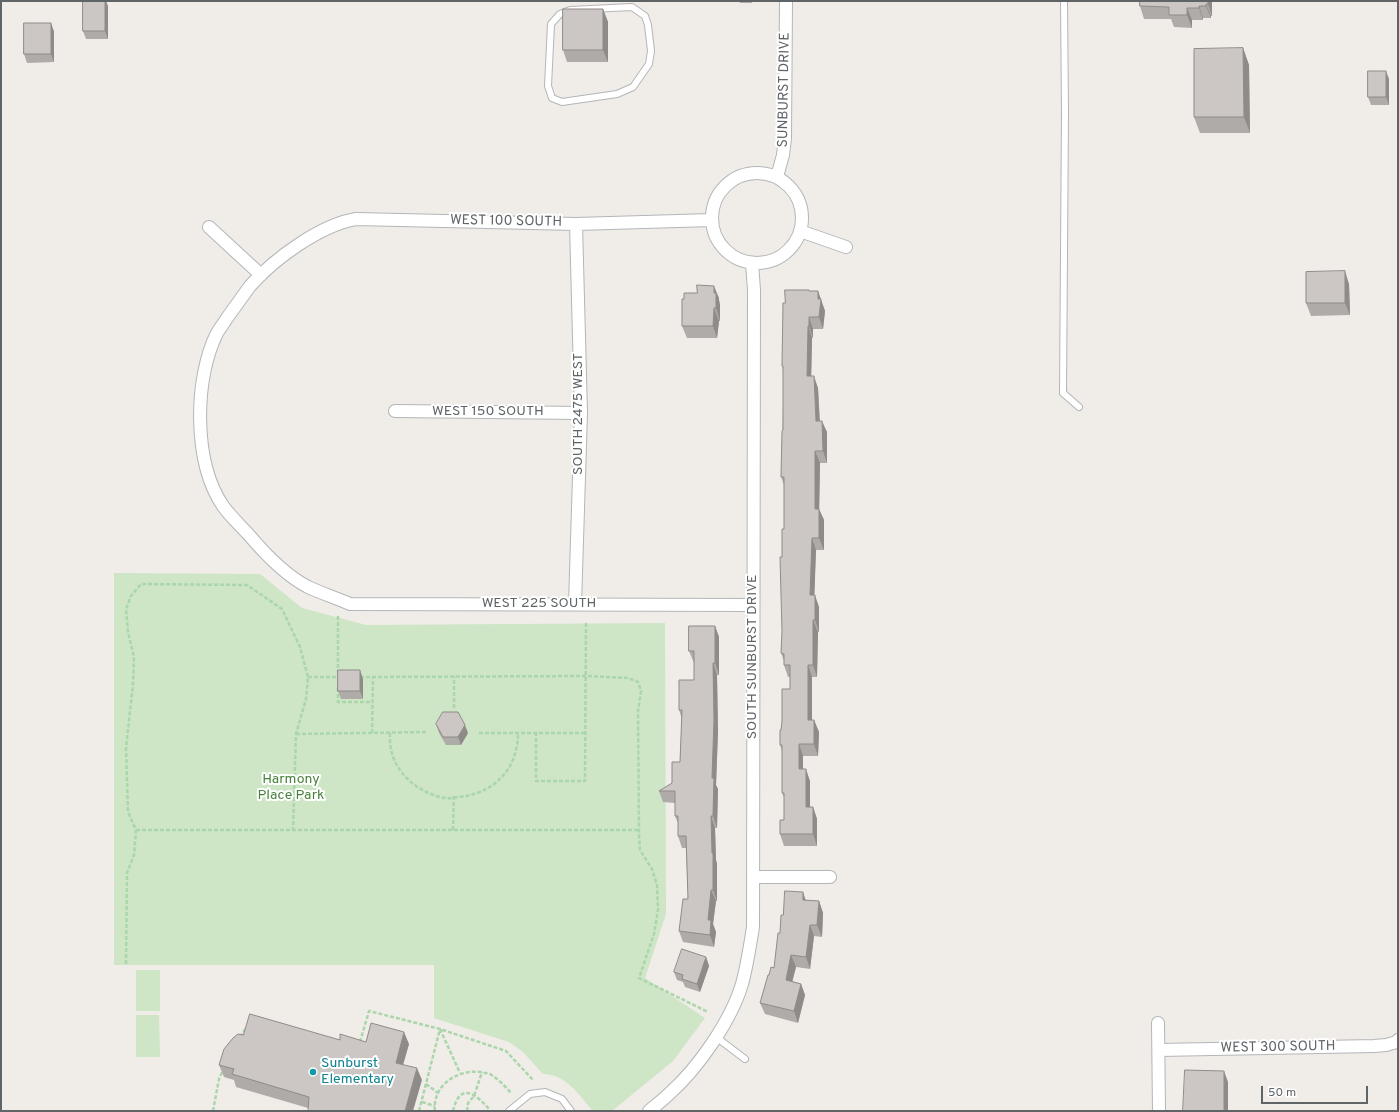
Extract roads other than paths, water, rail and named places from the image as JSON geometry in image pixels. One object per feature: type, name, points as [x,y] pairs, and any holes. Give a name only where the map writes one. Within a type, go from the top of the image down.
[{"type":"street","name":"SUNBURST DRIVE","points":[[777,177],[783,155],[785,138],[786,1]]},
{"type":"street","points":[[762,173],[777,177],[787,184],[795,194],[800,206],[802,219],[800,231],[793,245],[782,256],[767,262],[752,263],[740,260],[729,253],[720,244],[714,232],[712,220],[714,205],[721,191],[732,180],[746,174],[762,173]]},
{"type":"street","name":"WEST 100 SOUTH","points":[[261,275],[287,252],[322,231],[343,221],[356,219],[576,224],[712,220]]},
{"type":"street","name":"SOUTH 2475 WEST","points":[[575,604],[581,413],[576,224]]},
{"type":"street","points":[[209,227],[261,275]]},
{"type":"street","points":[[800,231],[846,247]]},
{"type":"street","name":"SOUTH SUNBURST DRIVE","points":[[714,1041],[727,1018],[742,985],[753,927],[754,290],[752,263]]},
{"type":"street","name":"WEST 225 SOUTH","points":[[261,275],[238,301],[218,332],[210,349],[204,370],[200,425],[206,468],[223,506],[255,542],[289,574],[308,586],[350,604],[753,605]]},
{"type":"street","name":"WEST 150 SOUTH","points":[[395,411],[581,413]]},
{"type":"street","points":[[753,877],[830,877]]},
{"type":"street","points":[[1158,1024],[1159,1111]]},
{"type":"street","points":[[649,1111],[689,1074],[714,1041]]},
{"type":"street","name":"WEST 300 SOUTH","points":[[1159,1050],[1374,1046],[1386,1045],[1398,1041]]},
{"type":"lane","points":[[1064,1],[1065,121],[1063,393],[1079,407]]},
{"type":"lane","points":[[634,4],[645,16],[648,25],[651,51],[649,64],[633,87],[617,94],[562,102],[552,98],[548,86],[551,24],[560,14],[570,10],[634,4]]},
{"type":"lane","points":[[714,1041],[745,1059]]},
{"type":"lane","points":[[509,1111],[530,1094],[545,1092],[562,1099],[571,1111]]},
{"type":"place","name":"Sunburst Elementary","points":[[313,1072]]},
{"type":"park label","name":"Harmony Place Park","points":[[291,788]]}]
